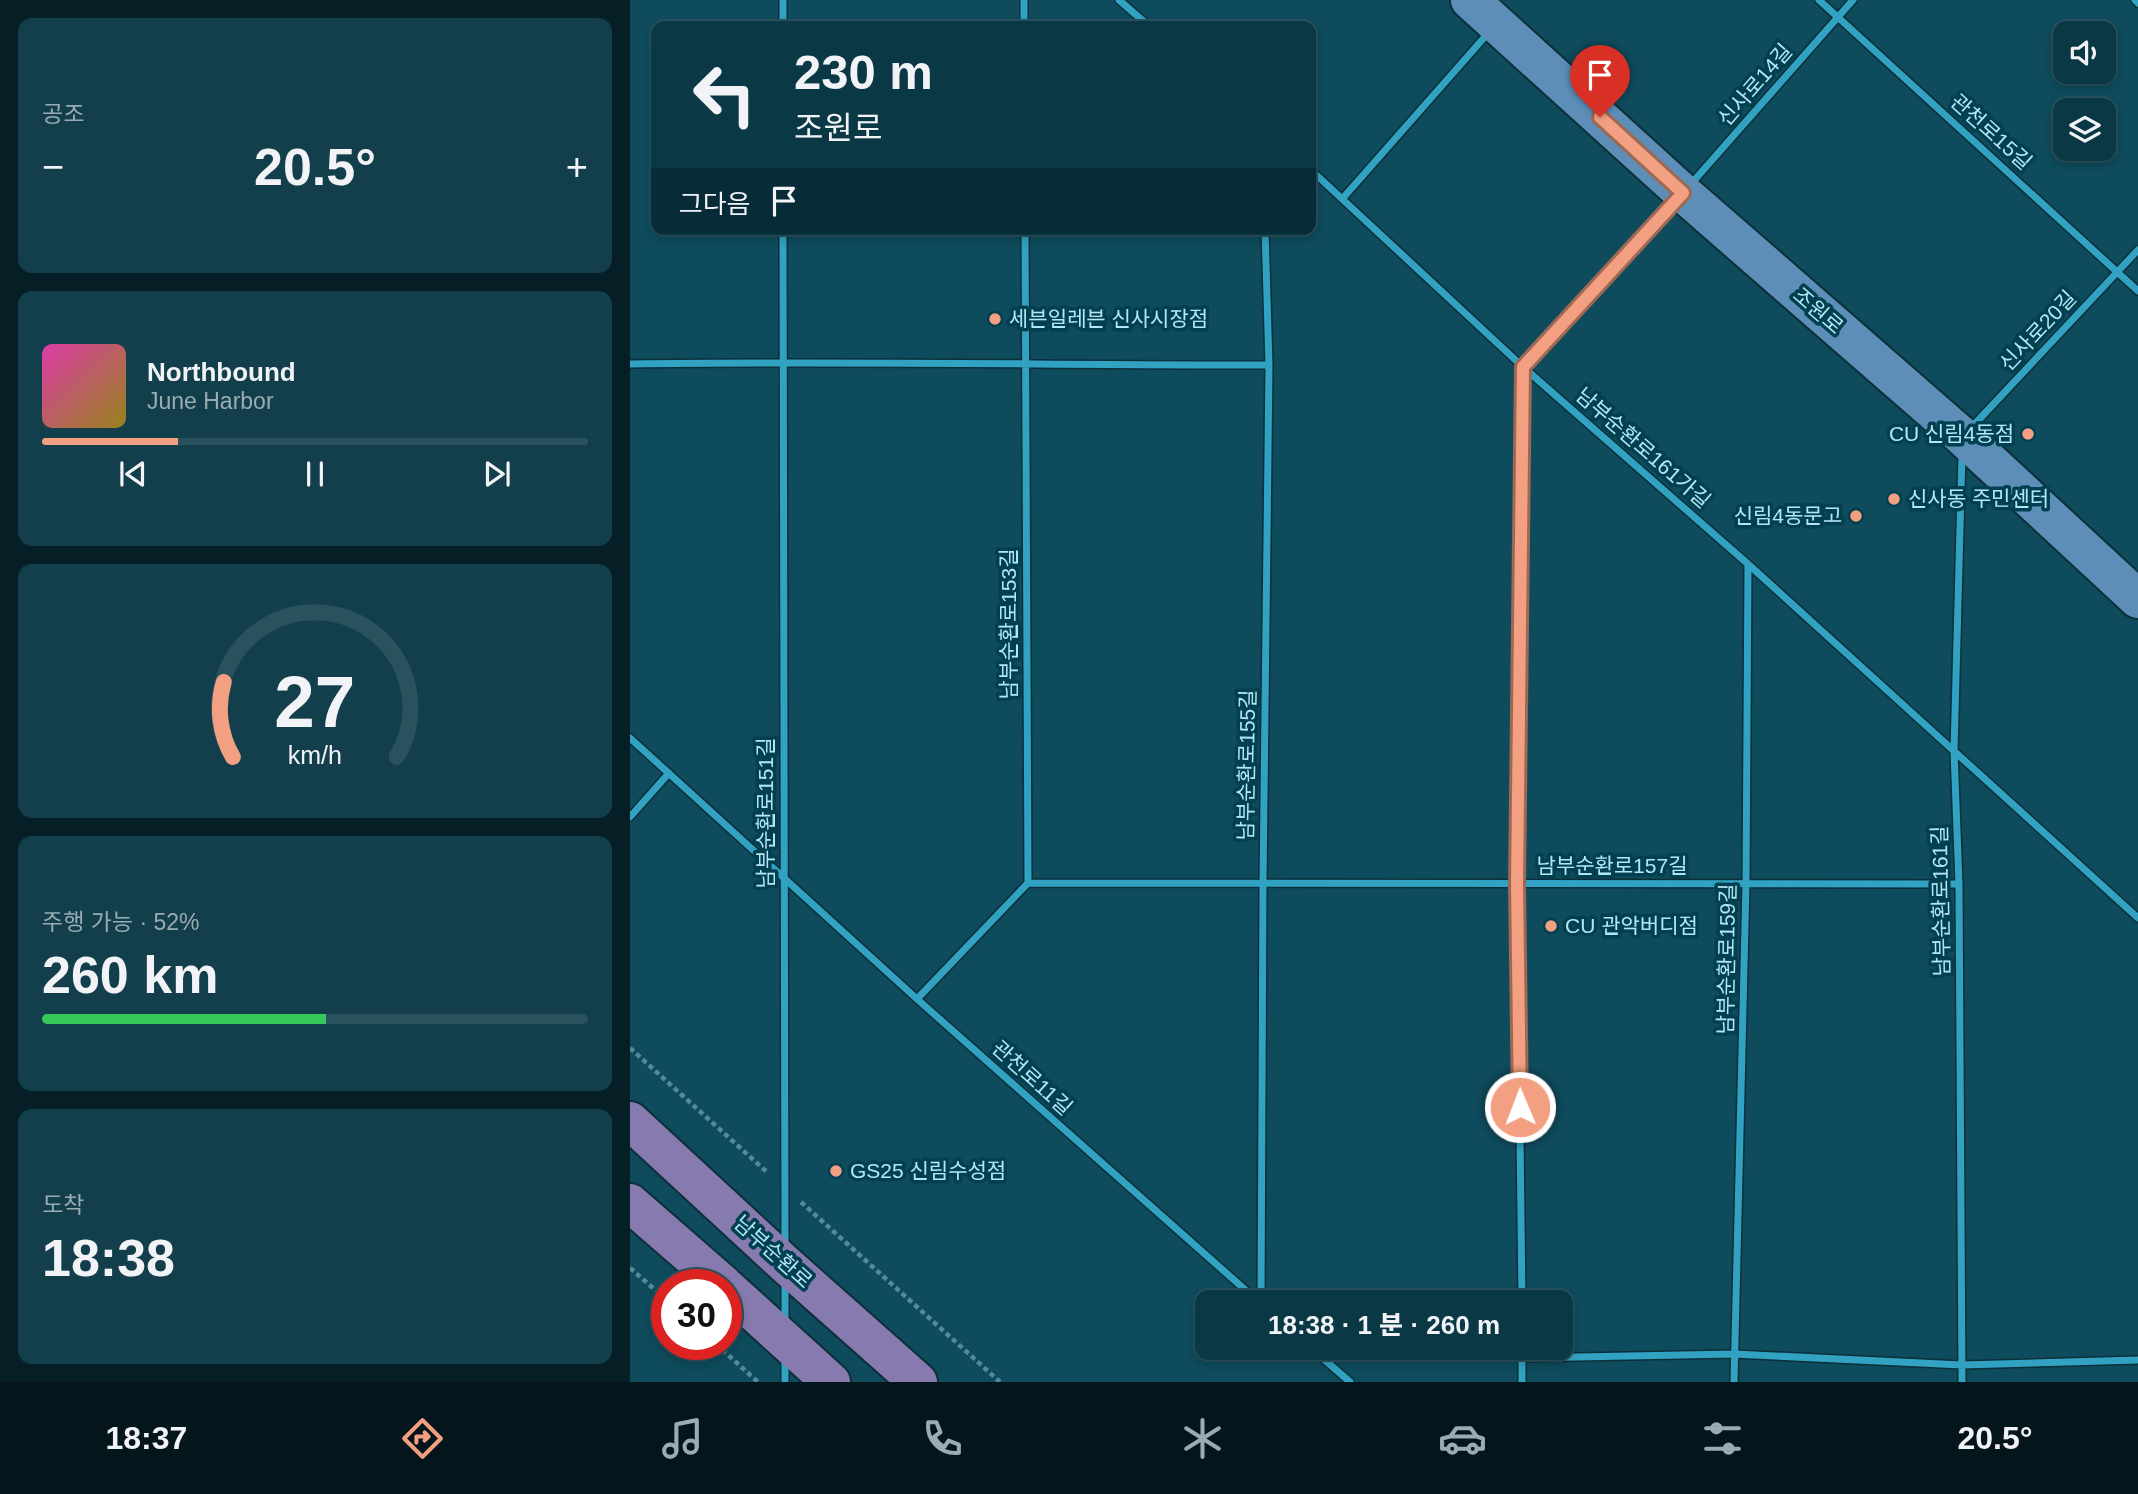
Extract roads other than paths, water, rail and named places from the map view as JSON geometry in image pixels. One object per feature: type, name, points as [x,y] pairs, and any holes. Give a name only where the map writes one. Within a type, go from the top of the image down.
[{"type":"main road","name":"남부순환로","points":[[630,1121],[918,1382]]},
{"type":"main road","points":[[630,1202],[706,1269]]},
{"type":"main road","points":[[742,1301],[831,1382]]},
{"type":"street","points":[[783,0],[783,21]]},
{"type":"street","points":[[1024,0],[1024,21]]},
{"type":"street","points":[[1119,0],[1143,21]]},
{"type":"street","name":"관천로15길","points":[[1819,0],[2138,291]]},
{"type":"street","name":"신사로14길","points":[[1683,193],[1853,0]]},
{"type":"street","name":"조원로","points":[[1343,198],[1484,11],[1683,193],[1963,437],[2138,599]]},
{"type":"street","name":"남부순환로161가길","points":[[1316,174],[1523,367],[1748,564],[2138,918]]},
{"type":"street","points":[[1523,367],[1683,193]]},
{"type":"street","name":"남부순환로151길","points":[[783,235],[785,1382]]},
{"type":"street","name":"남부순환로153길","points":[[1025,235],[1028,883]]},
{"type":"street","name":"남부순환로155길","points":[[1260,1290],[1269,365],[1265,235]]},
{"type":"street","name":"신사로20길","points":[[1963,437],[2138,250]]},
{"type":"street","points":[[630,364],[783,362],[1269,365]]},
{"type":"street","name":"남부순환로157길","points":[[1522,1290],[1517,884],[1523,367]]},
{"type":"street","name":"남부순환로161길","points":[[1962,1382],[1959,884],[1954,751],[1963,437]]},
{"type":"street","name":"남부순환로159길","points":[[1734,1382],[1746,884],[1748,564]]},
{"type":"street","name":"관천로11길","points":[[630,738],[917,999],[1246,1290]]},
{"type":"street","points":[[630,817],[669,774]]},
{"type":"street","points":[[917,999],[1028,883],[1263,884]]},
{"type":"street","name":"남부순환로157길","points":[[1263,884],[1959,884]]},
{"type":"street","points":[[1573,1357],[1734,1354],[1962,1365],[2138,1360]]},
{"type":"street","points":[[1325,1360],[1350,1382]]},
{"type":"street","points":[[1522,1360],[1522,1382]]},
{"type":"place","name":"세븐일레븐 신사시장점","points":[[995,319]]},
{"type":"place","name":"CU 신림4동점","points":[[2028,434]]},
{"type":"place","name":"신사동 주민센터","points":[[1894,499]]},
{"type":"place","name":"신림4동문고","points":[[1856,516]]},
{"type":"place","name":"CU 관악버디점","points":[[1551,926]]},
{"type":"place","name":"GS25 신림수성점","points":[[836,1171]]}]
